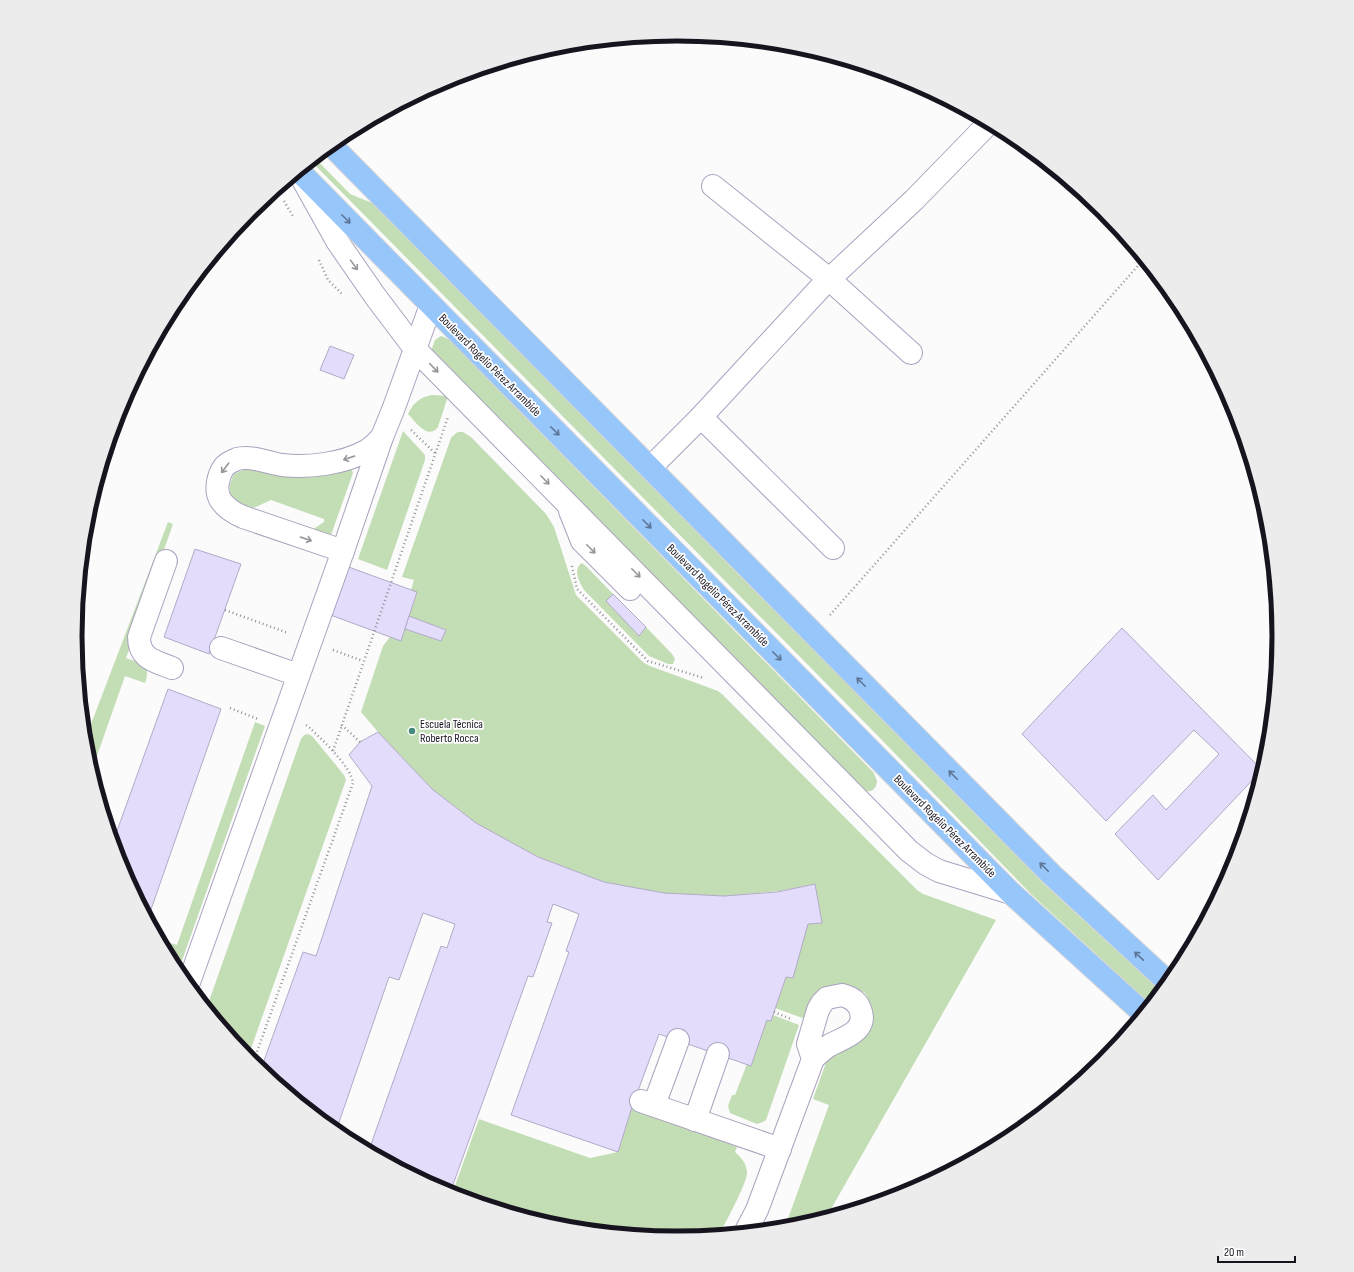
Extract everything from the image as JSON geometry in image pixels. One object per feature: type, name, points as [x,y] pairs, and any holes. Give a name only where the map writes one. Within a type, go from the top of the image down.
[{"type":"main road","points":[[335,149],[1052,875],[1164,978]]},
{"type":"main road","points":[[325,157],[351,184],[389,204]]},
{"type":"main road","name":"Boulevard Rogelio Pérez Arrambide","points":[[302,175],[1010,893],[1139,1010]]},
{"type":"lane","points":[[650,468],[701,417],[829,279],[914,200],[985,128]]},
{"type":"lane","points":[[301,176],[337,241],[375,296],[415,348],[909,851],[938,871],[1010,893]]},
{"type":"lane","points":[[713,186],[829,279],[911,353]]},
{"type":"lane","points":[[190,978],[343,551],[382,437],[431,305]]},
{"type":"lane","points":[[701,417],[833,548]]},
{"type":"lane","points":[[343,551],[243,517],[233,512],[226,507],[218,495],[217,486],[220,475],[224,466],[230,462],[246,458],[282,465],[313,465],[330,463],[349,458],[365,451],[382,437]]},
{"type":"lane","points":[[166,561],[139,637],[139,646],[146,656],[172,668]]},
{"type":"lane","points":[[221,648],[298,675]]},
{"type":"lane","points":[[678,1040],[648,1103],[780,1149]]},
{"type":"lane","points":[[695,1120],[718,1054]]},
{"type":"lane","points":[[748,1227],[780,1149],[812,1059]]},
{"type":"path","points":[[284,202],[296,220]]},
{"type":"path","points":[[318,260],[328,280],[347,300]]},
{"type":"path","points":[[813,634],[1140,263]]},
{"type":"path","points":[[333,751],[449,412]]},
{"type":"path","points":[[409,427],[435,453]]},
{"type":"path","points":[[572,565],[577,589],[648,661],[709,680]]},
{"type":"path","points":[[225,610],[289,634]]},
{"type":"path","points":[[330,649],[363,661]]},
{"type":"path","points":[[230,708],[262,720]]},
{"type":"path","points":[[255,1056],[353,783],[352,776],[333,751],[310,728],[306,725],[302,726]]},
{"type":"path","points":[[342,725],[360,742]]},
{"type":"path","points":[[774,1012],[792,1019]]},
{"type":"green space","points":[[318,161],[350,194],[377,205],[752,588],[914,747],[1043,883],[1157,987],[1147,1001],[1031,894],[877,735],[314,164]]},
{"type":"green space","points":[[441,336],[451,341],[874,773],[877,781],[874,789],[870,791],[861,790],[431,351],[435,340]]},
{"type":"green space","points":[[432,395],[448,396],[438,427],[434,431],[430,432],[418,425],[408,414],[417,401]]},
{"type":"green space","points":[[403,431],[425,455],[425,460],[387,570],[358,559]]},
{"type":"green space","points":[[458,432],[463,432],[471,437],[546,514],[554,527],[576,595],[644,663],[718,691],[723,695],[917,890],[923,894],[996,920],[830,1211],[787,1221],[829,1105],[813,1099],[828,1057],[871,1025],[873,1013],[870,1002],[865,993],[849,985],[836,986],[808,1020],[775,1008],[786,977],[793,978],[808,924],[822,923],[815,884],[780,891],[724,896],[664,893],[604,882],[538,857],[476,823],[432,789],[361,712],[383,646],[390,637],[405,629],[441,641],[446,630],[409,616],[417,593],[411,590],[414,580],[402,577],[451,438]]},
{"type":"green space","points":[[248,468],[352,470],[353,473],[331,535],[325,538],[309,532],[324,522],[324,519],[271,500],[249,510],[237,504],[231,496],[231,480],[234,474]]},
{"type":"green space","points":[[168,522],[173,524],[126,658],[144,665],[147,672],[145,683],[125,676],[95,761],[89,729]]},
{"type":"green space","points":[[582,563],[613,594],[606,601],[639,635],[646,627],[672,654],[675,659],[673,664],[668,664],[649,656],[584,590],[577,572]]},
{"type":"green space","points":[[255,722],[265,726],[181,965],[167,942],[177,945]]},
{"type":"green space","points":[[308,734],[312,736],[344,775],[346,780],[250,1051],[209,1002],[301,739],[304,735]]},
{"type":"green space","points":[[773,1015],[799,1025],[766,1120],[757,1124],[730,1113],[728,1106],[732,1095],[735,1095],[747,1064],[751,1066],[767,1020],[771,1021]]},
{"type":"green space","points":[[632,1107],[737,1147],[735,1152],[745,1164],[747,1173],[735,1204],[721,1229],[716,1230],[638,1230],[561,1220],[523,1211],[454,1188],[479,1119],[590,1158],[618,1152]]},
{"type":"building","points":[[330,346],[354,355],[344,379],[320,370]]},
{"type":"building","points":[[195,549],[241,564],[209,654],[164,637]]},
{"type":"building","points":[[335,562],[417,592],[401,641],[317,610]]},
{"type":"building","points":[[613,594],[646,627],[639,636],[606,601]]},
{"type":"building","points":[[409,616],[446,630],[441,641],[405,629]]},
{"type":"building","points":[[1122,628],[1258,766],[1255,777],[1158,880],[1115,834],[1153,795],[1166,810],[1219,754],[1194,730],[1106,821],[1022,734]]},
{"type":"building","points":[[168,689],[221,709],[150,912],[127,864],[116,833]]},
{"type":"building","name":"Escuela Técnica Roberto Rocca","points":[[378,732],[432,789],[476,823],[538,857],[604,882],[664,893],[724,896],[777,892],[815,884],[822,923],[808,924],[793,978],[786,977],[771,1021],[767,1020],[751,1066],[659,1034],[632,1107],[618,1152],[511,1115],[569,952],[566,951],[579,914],[553,904],[547,922],[552,923],[533,977],[528,976],[452,1187],[414,1170],[370,1146],[441,946],[447,948],[455,924],[423,913],[399,980],[389,977],[338,1125],[315,1108],[263,1063],[303,952],[316,956],[372,786],[349,755],[360,742]]},
{"type":"place","name":"Escuela Técnica Roberto Rocca","points":[[412,731]]}]
